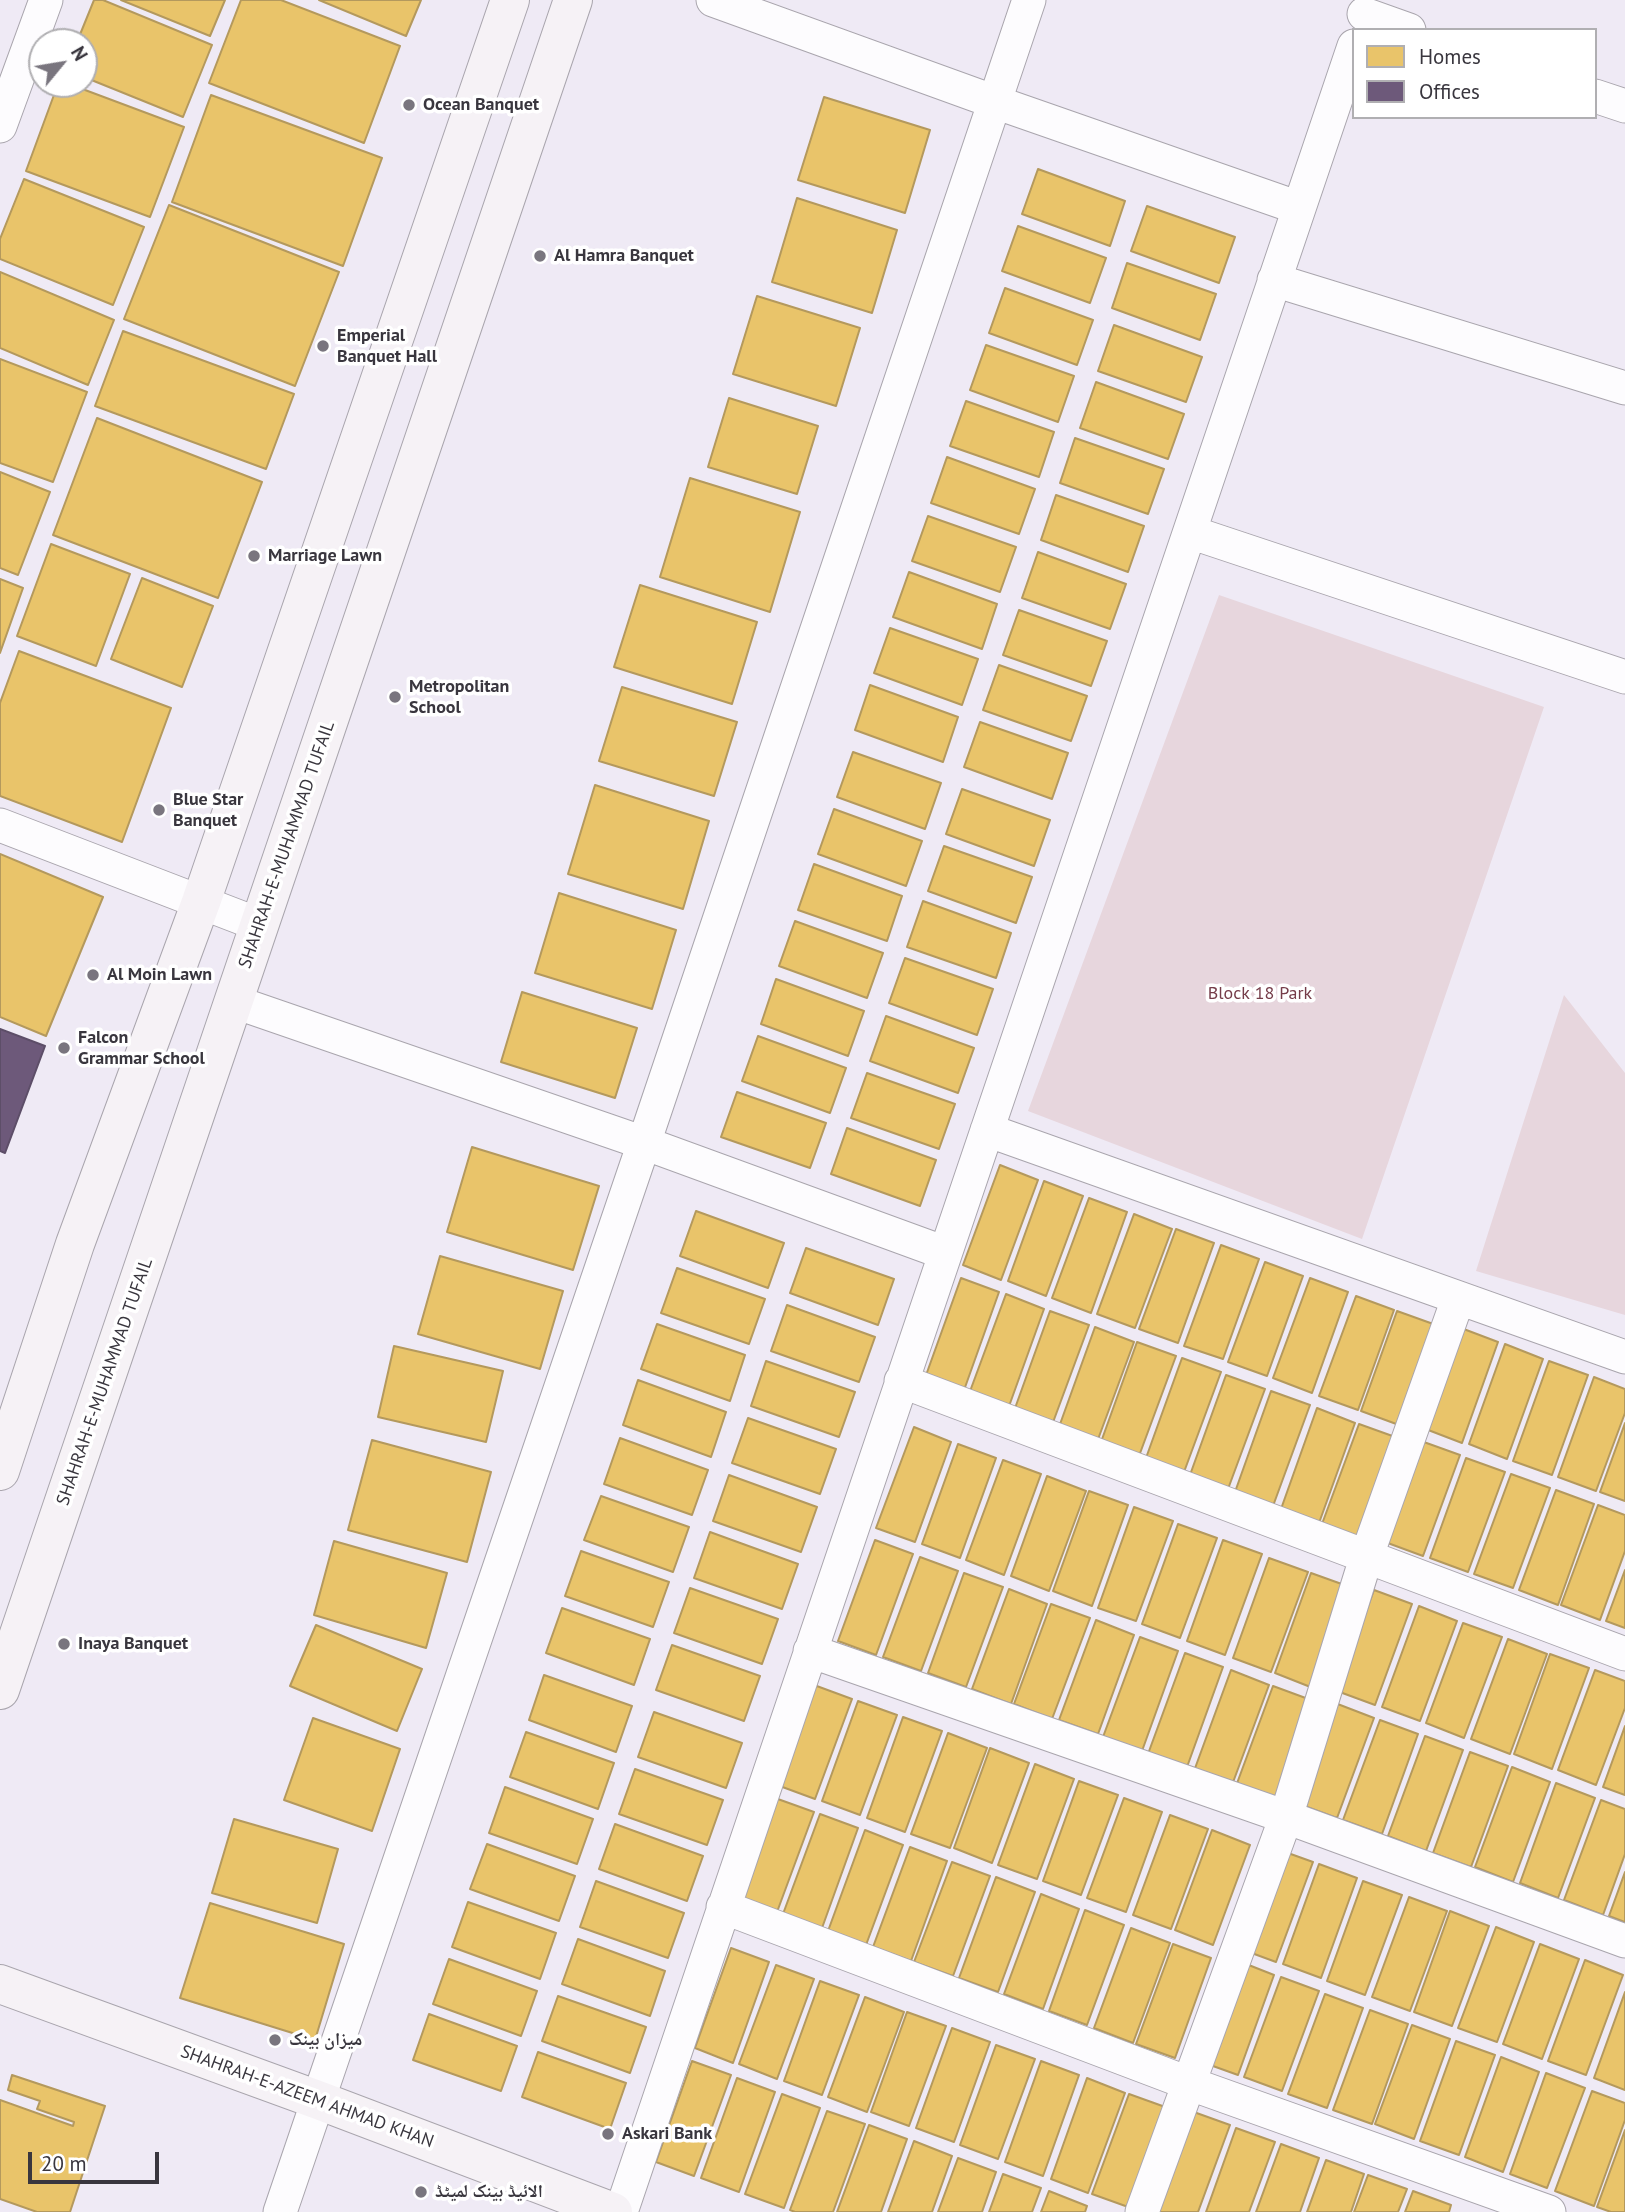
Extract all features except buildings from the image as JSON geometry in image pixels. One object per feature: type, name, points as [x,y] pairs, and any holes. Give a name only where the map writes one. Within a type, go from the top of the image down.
[{"type":"main road","points":[[0,1471],[75,1244],[201,902],[509,0]]},
{"type":"main road","name":"SHAHRAH-E-MUHAMMAD TUFAIL","points":[[0,1690],[573,0]]},
{"type":"main road","name":"SHAHRAH-E-AZEEM AHMAD KHAN","points":[[0,1984],[318,2100],[613,2212]]},
{"type":"street","points":[[0,126],[46,0]]},
{"type":"street","points":[[713,0],[1299,208]]},
{"type":"street","points":[[280,2212],[1029,0]]},
{"type":"street","points":[[1364,15],[1403,28]]},
{"type":"street","points":[[621,2212],[1352,52]]},
{"type":"street","points":[[1597,97],[1625,106]]},
{"type":"street","points":[[1274,280],[1625,388]]},
{"type":"street","points":[[1190,532],[1625,677]]},
{"type":"street","points":[[0,825],[260,925]]},
{"type":"street","points":[[234,1002],[644,1143],[945,1253]]},
{"type":"street","points":[[987,1130],[1625,1357]]},
{"type":"street","points":[[1142,2212],[1286,1817],[1366,1558],[1458,1299]]},
{"type":"street","points":[[901,1381],[1625,1654]]},
{"type":"street","points":[[810,1651],[1286,1817],[1625,1941]]},
{"type":"street","points":[[723,1907],[1188,2083],[1549,2212]]},
{"type":"green space","name":"Block 18 Park","points":[[1219,595],[1544,707],[1362,1239],[1028,1111]]},
{"type":"green space","points":[[1564,995],[1625,1073],[1625,1315],[1476,1271]]},
{"type":"place","name":"Ocean Banquet","points":[[409,105]]},
{"type":"place","name":"Al Hamra Banquet","points":[[540,256]]},
{"type":"place","name":"Emperial Banquet Hall","points":[[323,346]]},
{"type":"place","name":"Marriage Lawn","points":[[254,556]]},
{"type":"place","name":"Metropolitan School","points":[[395,697]]},
{"type":"place","name":"Blue Star Banquet","points":[[159,810]]},
{"type":"place","name":"Al Moin Lawn","points":[[93,975]]},
{"type":"place","name":"Falcon Grammar School","points":[[64,1048]]},
{"type":"place","name":"Inaya Banquet","points":[[64,1644]]},
{"type":"place","name":"میزان بینک","points":[[275,2040]]},
{"type":"place","name":"Askari Bank","points":[[608,2134]]},
{"type":"place","name":"الائیڈ بینک لمیٹڈ","points":[[421,2192]]}]
